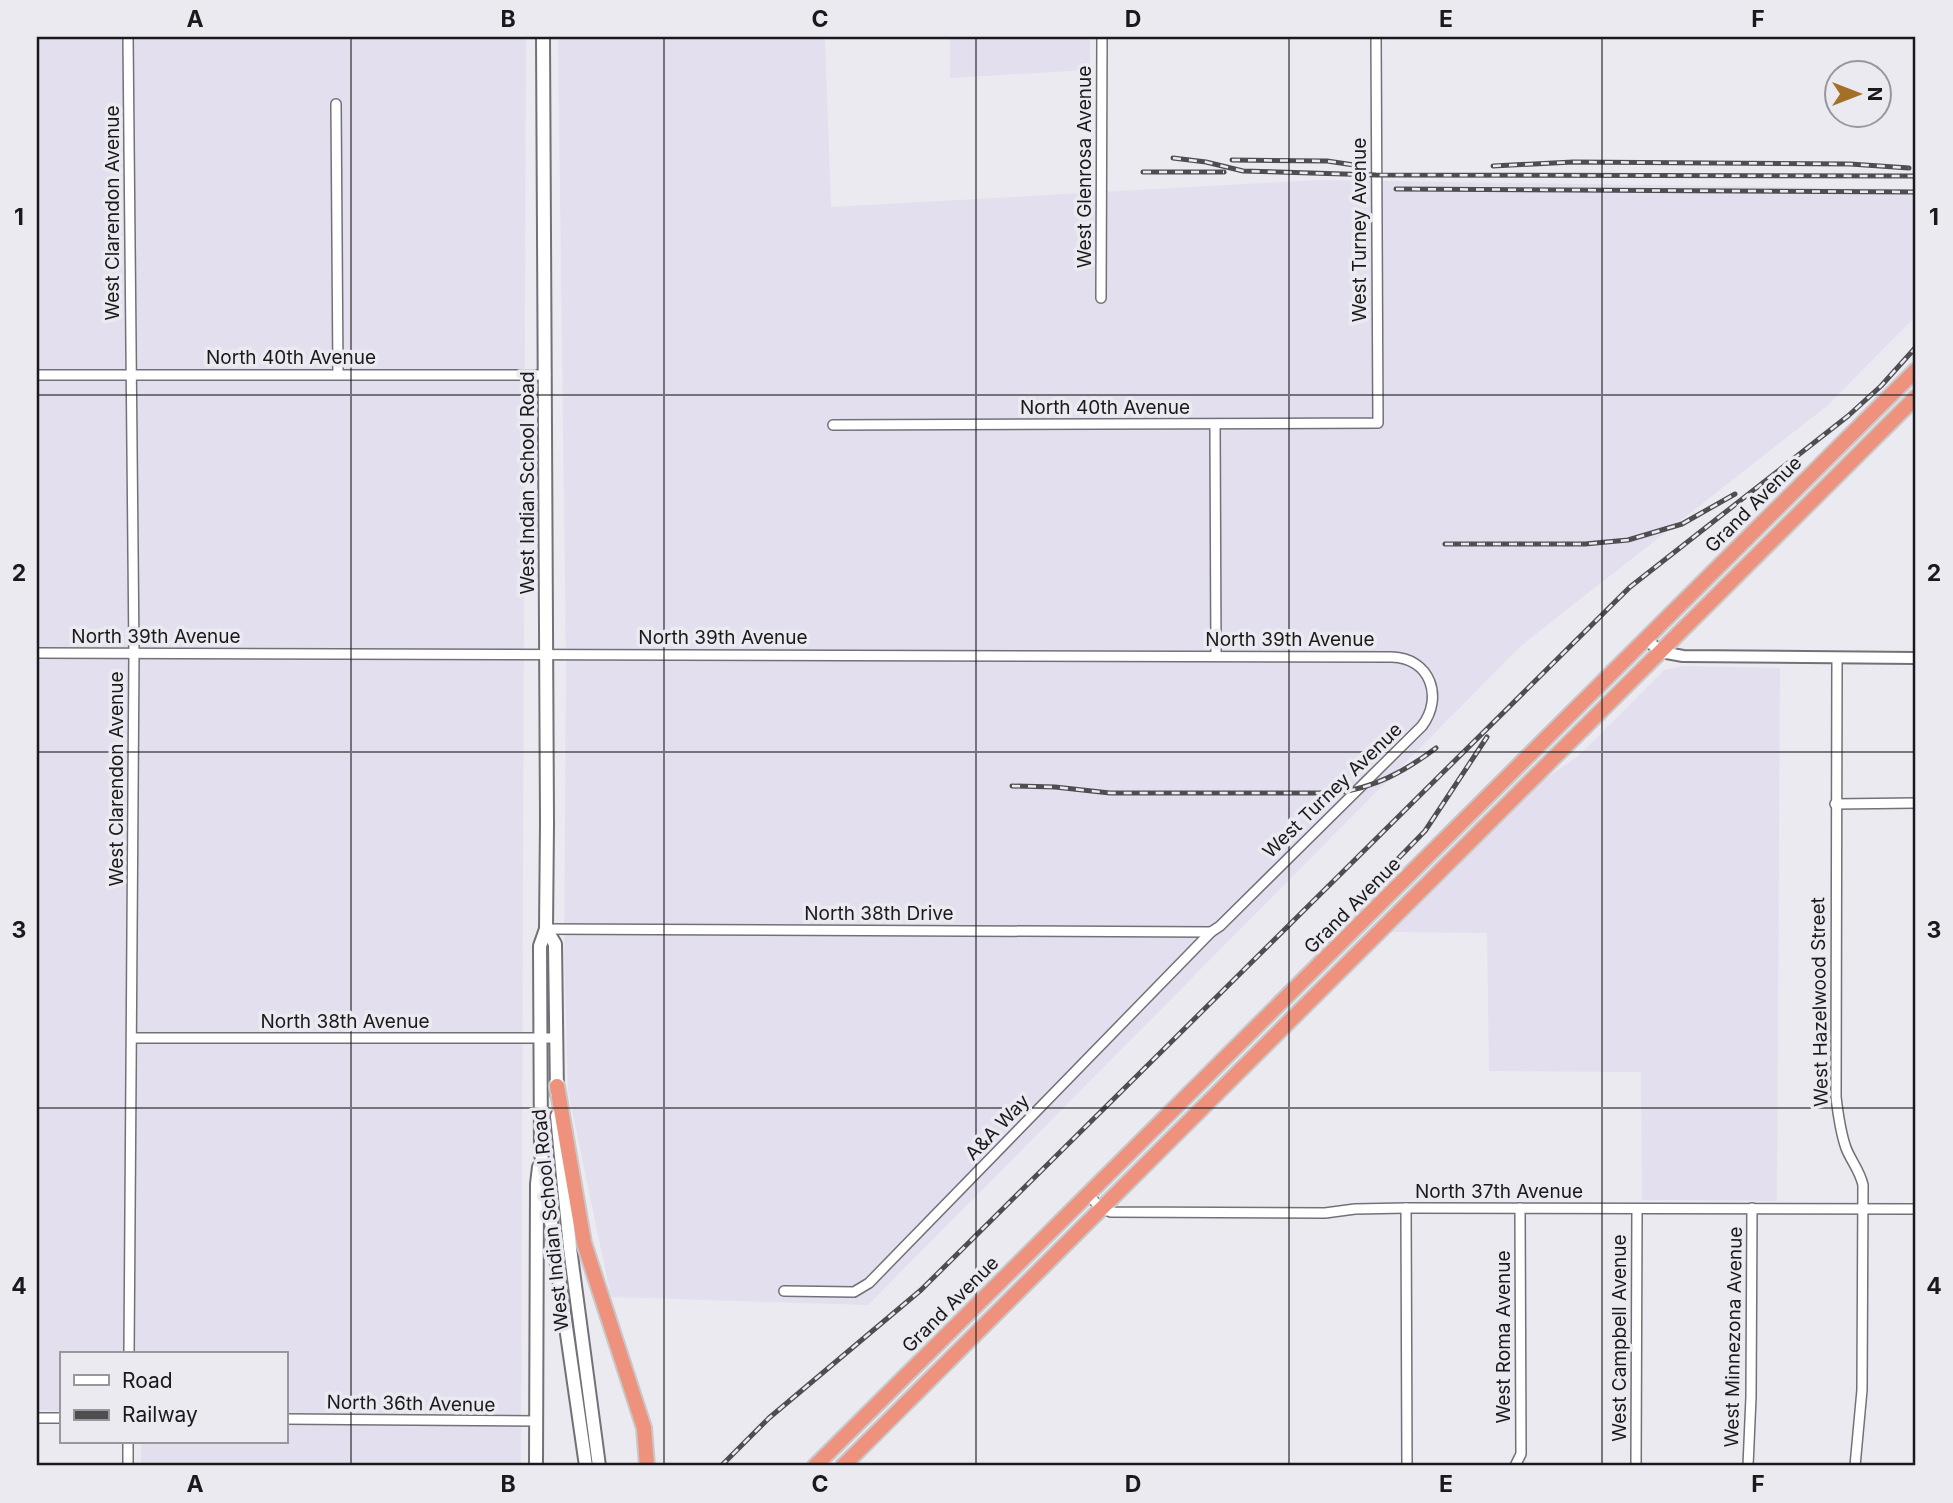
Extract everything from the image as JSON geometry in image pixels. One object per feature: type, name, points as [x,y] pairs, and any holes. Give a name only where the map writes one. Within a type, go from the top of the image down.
[{"type":"highway","name":"Grand Avenue","points":[[815,1466],[1916,370]]},
{"type":"highway","name":"Grand Avenue","points":[[846,1464],[1916,397]]},
{"type":"highway","points":[[1363,921],[1376,935]]},
{"type":"highway","points":[[557,1086],[584,1243],[644,1428],[648,1466]]},
{"type":"highway","points":[[890,1392],[895,1416]]},
{"type":"main road","name":"West Indian School Road","points":[[543,37],[547,655],[546,929],[540,946],[541,1153],[586,1466]]},
{"type":"main road","name":"West Indian School Road","points":[[546,929],[555,944],[560,1161],[599,1466]]},
{"type":"main road","points":[[536,1466],[537,1184],[541,1153]]},
{"type":"street","name":"West Clarendon Avenue","points":[[128,37],[134,653],[129,1352]]},
{"type":"street","name":"West Glenrosa Avenue","points":[[1101,298],[1102,37]]},
{"type":"street","name":"West Turney Avenue","points":[[1376,37],[1378,423]]},
{"type":"street","points":[[336,104],[338,374]]},
{"type":"street","name":"North 40th Avenue","points":[[37,375],[546,375]]},
{"type":"street","name":"North 40th Avenue","points":[[833,425],[1378,423]]},
{"type":"street","points":[[1215,425],[1216,656]]},
{"type":"street","points":[[1646,639],[1661,652],[1683,656],[1916,658]]},
{"type":"street","name":"North 39th Avenue","points":[[37,653],[1216,656],[1409,659]]},
{"type":"street","name":"West Hazelwood Street","points":[[1837,657],[1837,1112],[1847,1150],[1861,1175],[1863,1209],[1862,1390],[1855,1466]]},
{"type":"street","name":"West Turney Avenue","points":[[1211,932],[1427,719],[1433,695],[1422,668],[1409,659]]},
{"type":"street","points":[[1835,804],[1916,803]]},
{"type":"street","name":"North 38th Drive","points":[[546,929],[1211,932]]},
{"type":"street","name":"A&A Way","points":[[784,1291],[854,1292],[869,1283],[1211,932]]},
{"type":"street","name":"North 38th Avenue","points":[[133,1038],[556,1038]]},
{"type":"street","points":[[1088,1195],[1102,1209]]},
{"type":"street","points":[[1406,1208],[1407,1466]]},
{"type":"street","name":"North 37th Avenue","points":[[1102,1209],[1111,1212],[1325,1213],[1355,1209],[1406,1208],[1916,1209]]},
{"type":"street","name":"West Roma Avenue","points":[[1516,1466],[1521,1454],[1520,1208]]},
{"type":"street","name":"West Minnezona Avenue","points":[[1748,1466],[1752,1384],[1752,1208]]},
{"type":"street","name":"West Campbell Avenue","points":[[1636,1466],[1637,1209]]},
{"type":"street","points":[[37,1418],[60,1418]]},
{"type":"street","name":"North 36th Avenue","points":[[287,1419],[537,1421]]},
{"type":"street","points":[[128,1444],[128,1466]]},
{"type":"shaded area","points":[[37,37],[526,37],[521,1466],[141,1466],[141,1444],[287,1444],[287,1352],[60,1352],[60,1411],[37,1410]]},
{"type":"shaded area","points":[[558,37],[825,37],[831,207],[1318,180],[1916,189],[1916,316],[1827,406],[1523,644],[868,1305],[611,1297],[568,1091],[564,951],[566,667]]},
{"type":"shaded area","points":[[950,37],[1090,37],[1090,70],[950,78]]},
{"type":"shaded area","points":[[1684,666],[1780,668],[1777,1201],[1642,1200],[1641,1072],[1489,1071],[1487,933],[1392,932],[1545,779],[1577,757],[1664,670]]},
{"type":"railway","points":[[1173,158],[1243,171],[1376,175],[1916,176]]},
{"type":"railway","points":[[1232,160],[1327,161],[1354,165]]},
{"type":"railway","points":[[1493,166],[1573,162],[1850,164],[1909,168]]},
{"type":"railway","points":[[1143,172],[1224,172]]},
{"type":"railway","points":[[1396,189],[1916,192]]},
{"type":"railway","points":[[721,1466],[769,1418],[921,1290],[1630,587],[1848,416],[1881,386],[1916,347]]},
{"type":"railway","points":[[1445,544],[1585,544],[1628,540],[1682,524],[1735,494]]},
{"type":"railway","points":[[1388,869],[1425,831],[1487,737]]},
{"type":"railway","points":[[1012,786],[1110,793],[1335,793],[1388,778],[1436,748]]}]
